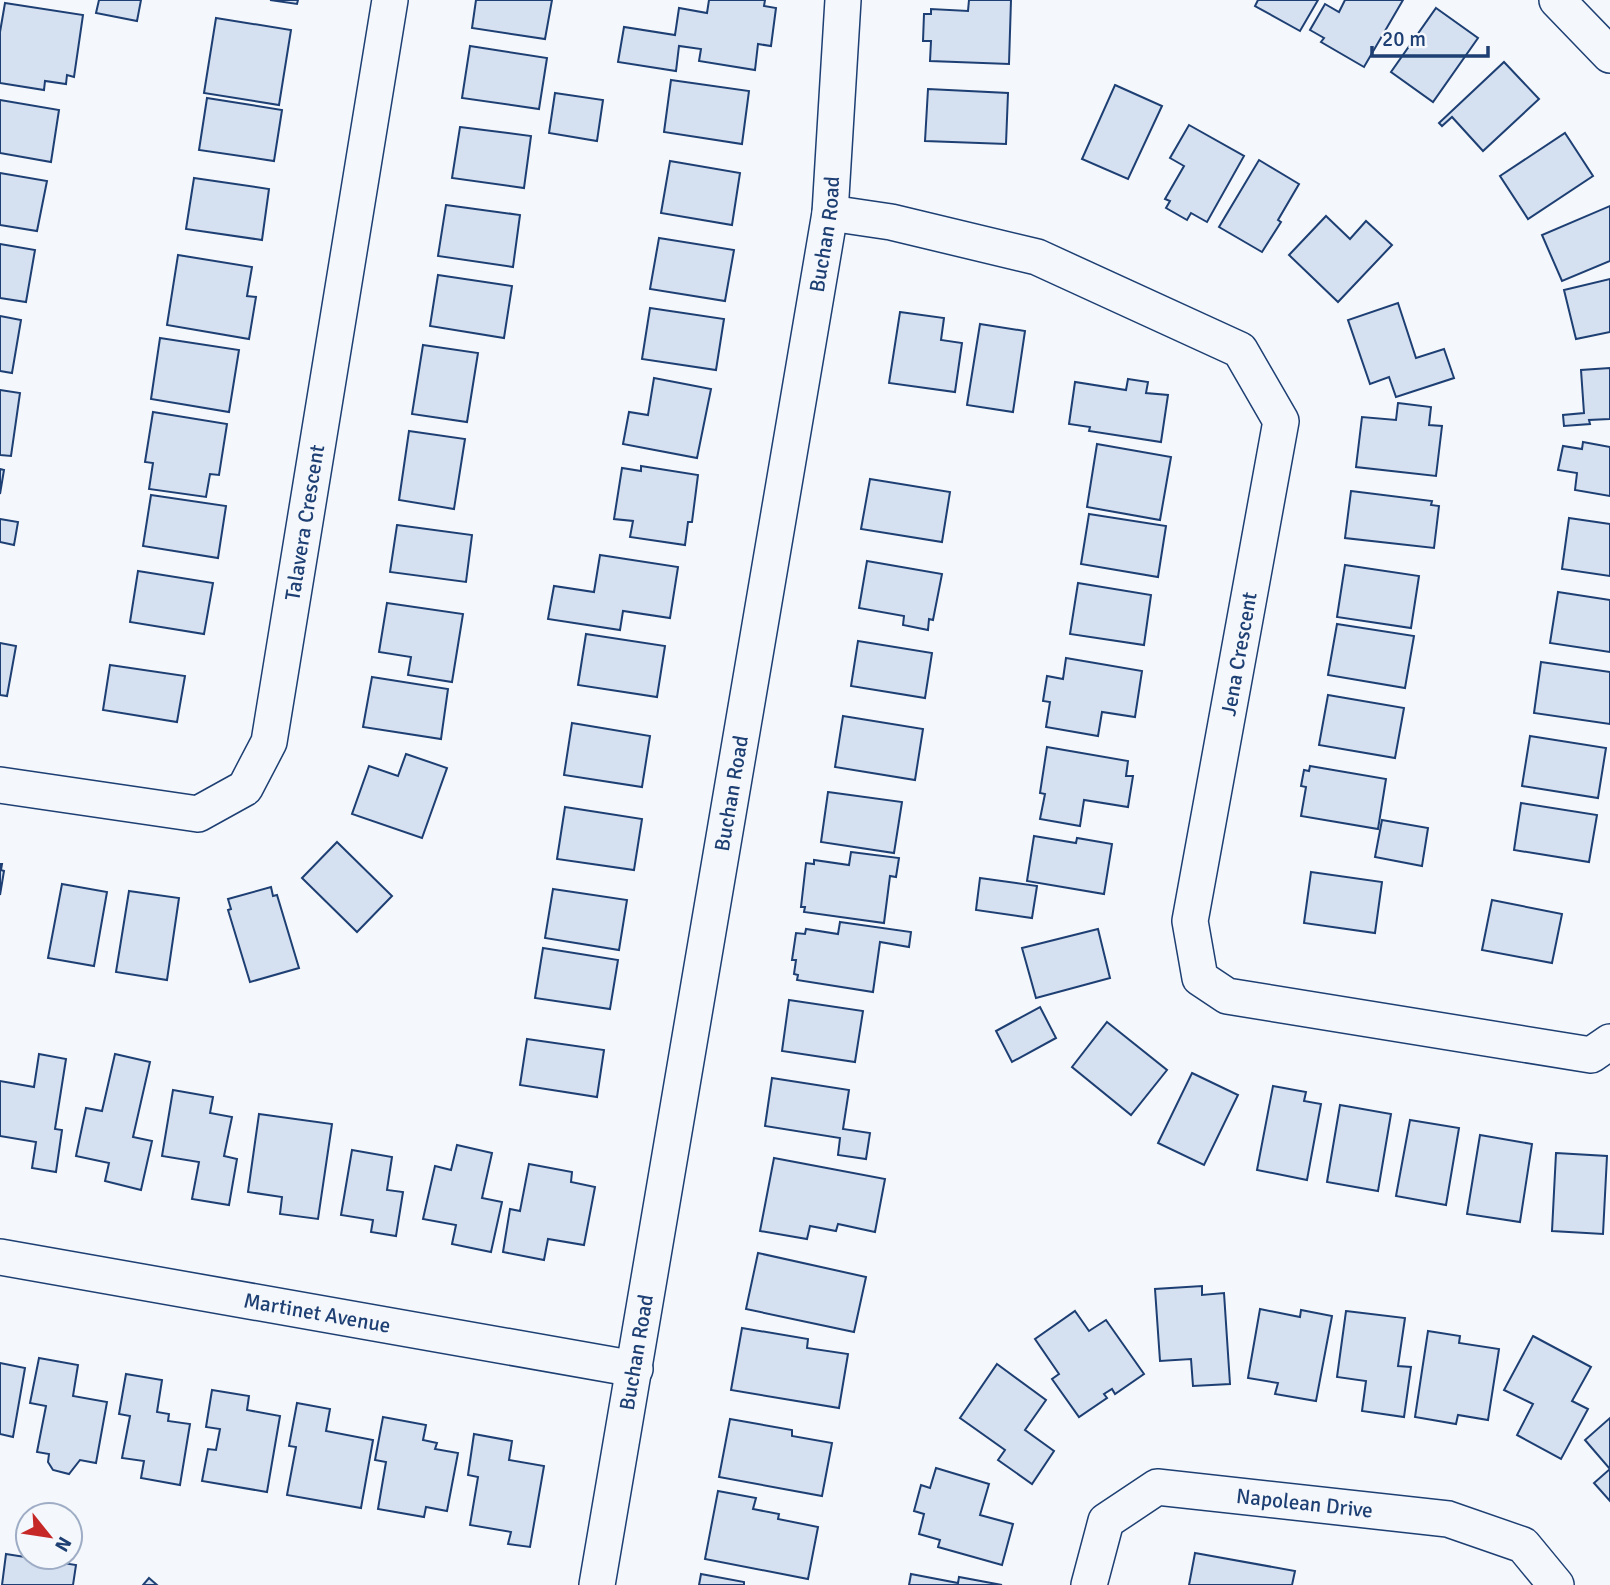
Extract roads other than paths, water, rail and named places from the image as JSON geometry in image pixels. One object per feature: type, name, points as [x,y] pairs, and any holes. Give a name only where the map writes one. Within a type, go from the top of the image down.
[{"type":"street","name":"Talavera Crescent","points":[[0,785],[198,814],[245,788],[268,742],[390,0]]},
{"type":"street","name":"Buchan Road","points":[[597,1585],[830,213],[843,0]]},
{"type":"street","points":[[1557,0],[1610,55]]},
{"type":"street","name":"Jena Crescent","points":[[830,213],[891,222],[1037,257],[1152,309],[1240,350],[1281,421],[1190,921],[1200,978],[1227,996],[1578,1053],[1591,1055],[1610,1042]]},
{"type":"street","name":"Martinet Avenue","points":[[0,1257],[635,1369]]},
{"type":"street","name":"Napolean Drive","points":[[1089,1585],[1106,1521],[1157,1487],[1448,1519],[1523,1545],[1556,1585]]}]
